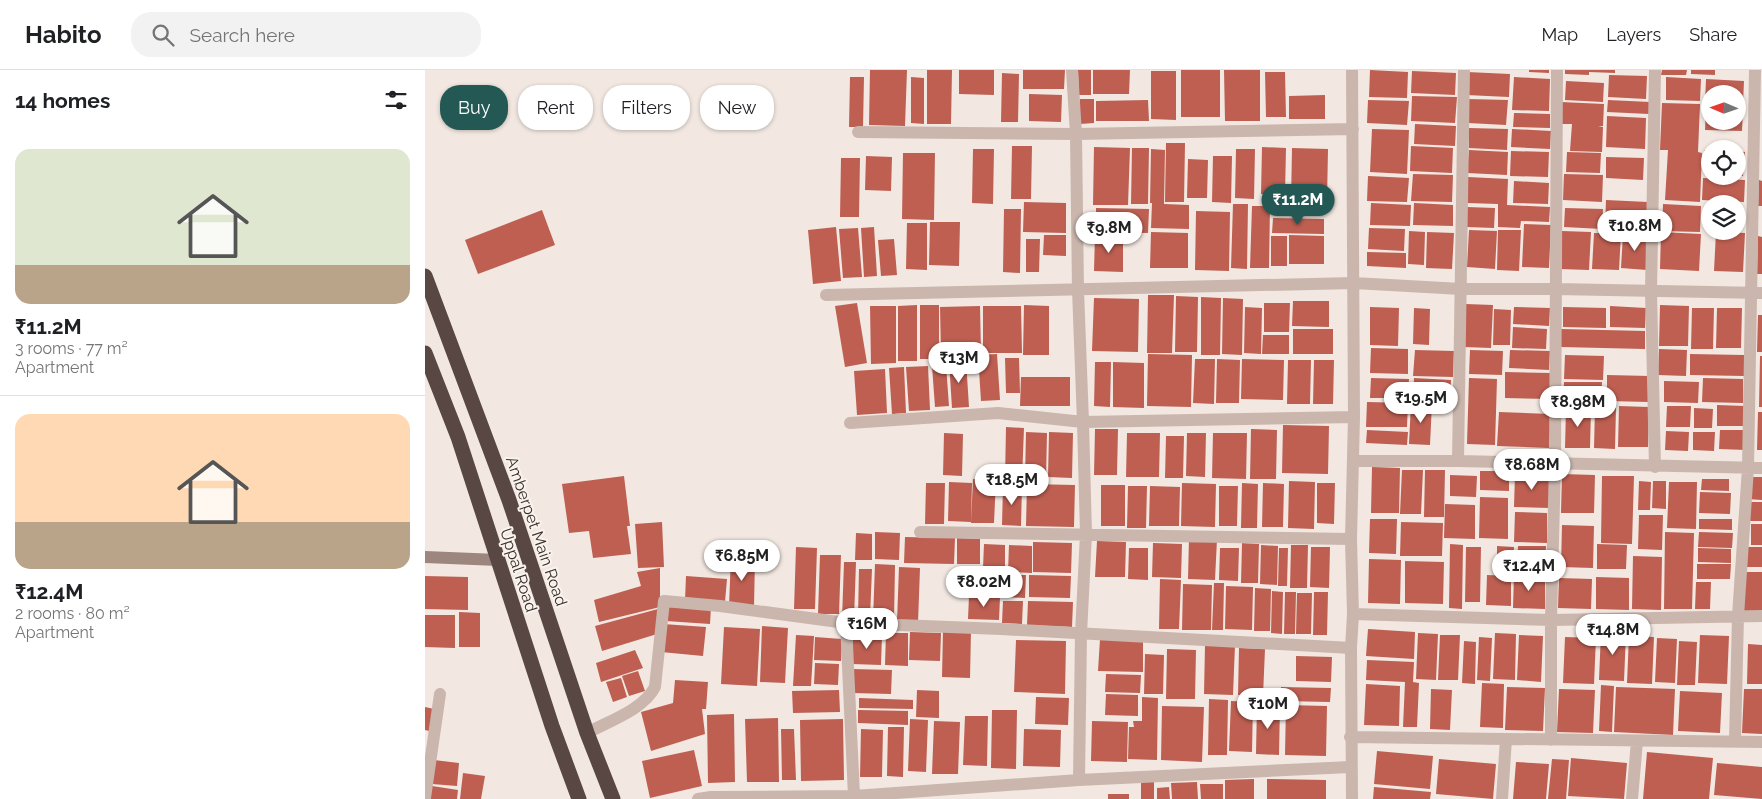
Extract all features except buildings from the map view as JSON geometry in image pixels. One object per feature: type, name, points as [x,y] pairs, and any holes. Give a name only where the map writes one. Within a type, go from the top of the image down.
[{"type":"highway","name":"Amberpet Main Road","points":[[425,276],[509,500],[587,733],[613,799]]},
{"type":"highway","name":"Uppal Road","points":[[425,352],[458,437],[552,726],[579,799]]},
{"type":"street","points":[[1072,70],[1076,134],[1078,290],[1086,534],[1081,634],[1079,780]]},
{"type":"street","points":[[1352,70],[1354,283],[1354,417],[1351,539],[1353,614],[1350,737],[1352,799]]},
{"type":"street","points":[[1458,461],[1464,70]]},
{"type":"street","points":[[1551,740],[1551,620],[1555,462],[1557,70]]},
{"type":"street","points":[[1655,70],[1651,291],[1655,467]]},
{"type":"street","points":[[1735,742],[1738,616],[1757,293],[1755,70]]},
{"type":"street","points":[[857,132],[1076,134],[1353,129]]},
{"type":"street","points":[[826,295],[1354,283],[1461,290],[1556,289],[1757,293]]},
{"type":"street","points":[[850,423],[998,413],[1083,422],[1354,417]]},
{"type":"street","points":[[1353,461],[1555,462],[1655,467],[1762,468]]},
{"type":"street","points":[[920,532],[1351,539]]},
{"type":"street","points":[[425,557],[498,560]]},
{"type":"street","points":[[587,733],[638,706],[650,696],[655,687],[664,601],[720,606],[846,623],[1351,648]]},
{"type":"street","points":[[1353,614],[1551,620],[1762,616]]},
{"type":"street","points":[[846,623],[853,796]]},
{"type":"street","points":[[425,798],[440,694]]},
{"type":"street","points":[[1350,737],[1762,742]]},
{"type":"street","points":[[1502,799],[1505,739]]},
{"type":"street","points":[[1632,799],[1637,741]]},
{"type":"street","points":[[698,799],[711,796],[853,796],[1079,780],[1351,767]]}]
